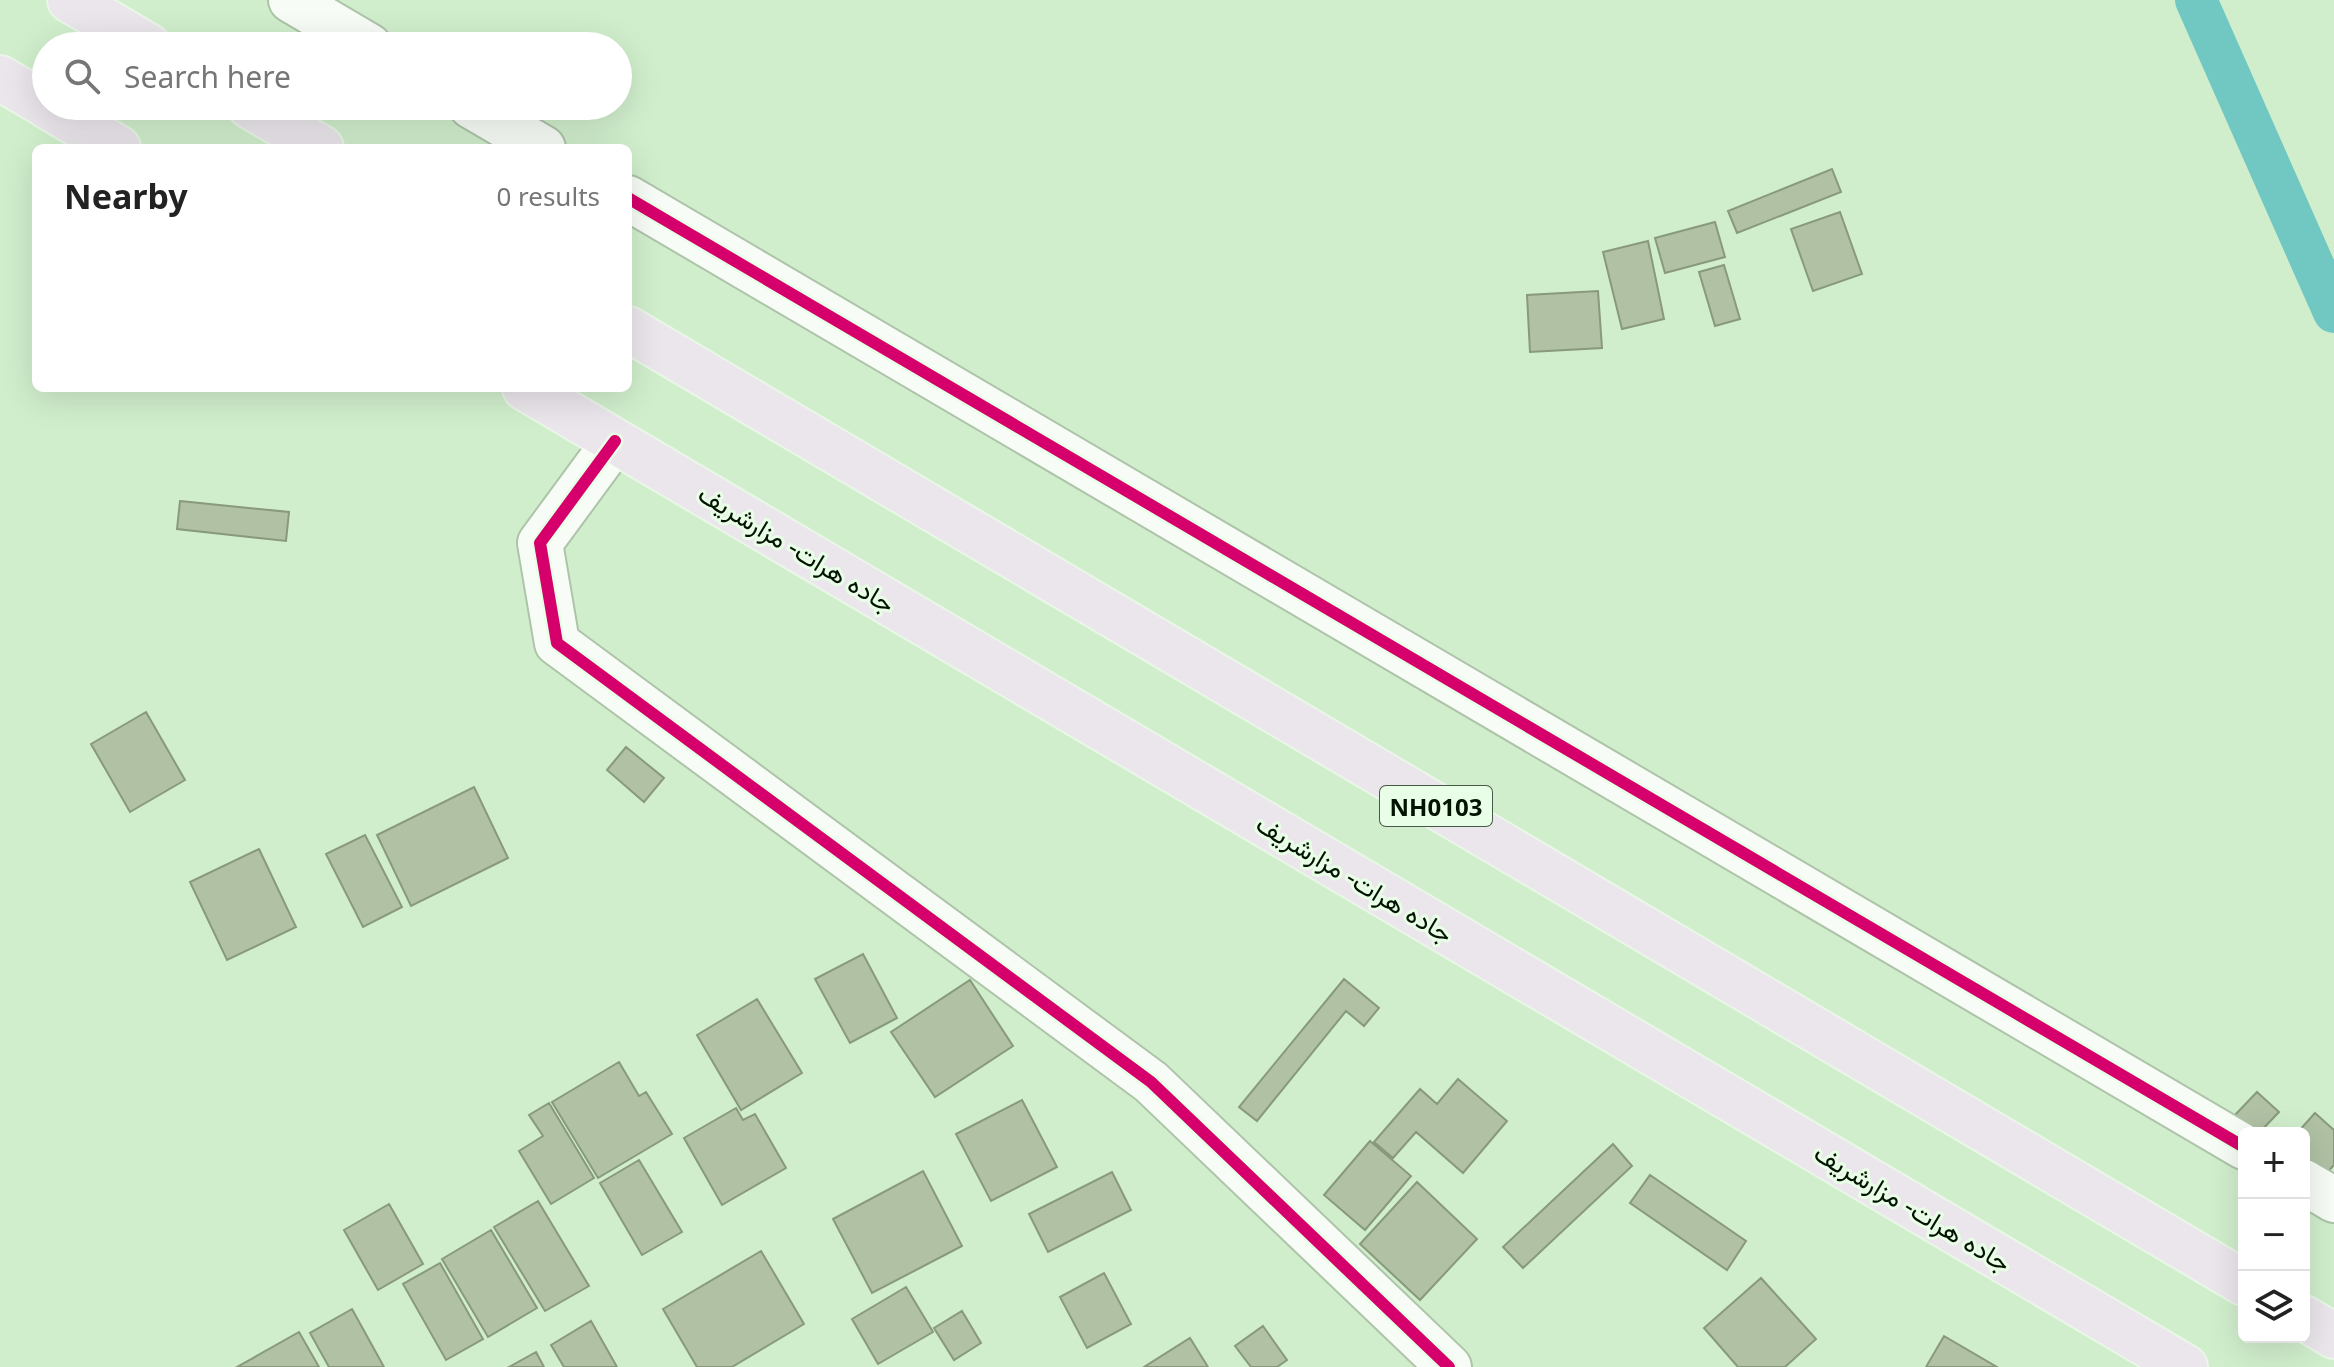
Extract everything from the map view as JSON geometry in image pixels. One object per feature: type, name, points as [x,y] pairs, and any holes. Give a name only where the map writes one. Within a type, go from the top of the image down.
[{"type":"highway","points":[[70,0],[124,32]]},
{"type":"highway","points":[[0,78],[32,97]]},
{"type":"highway","points":[[71,120],[111,144]]},
{"type":"highway","points":[[274,120],[314,144]]},
{"type":"highway","name":"NH0103","points":[[632,331],[2238,1279]]},
{"type":"highway","name":"جاده هرات- مزارشریف","points":[[532,392],[2185,1367]]},
{"type":"highway","points":[[2310,1322],[2334,1336]]},
{"type":"street","points":[[291,0],[345,32]]},
{"type":"street","points":[[495,120],[536,144]]},
{"type":"street","points":[[632,200],[2238,1143]]},
{"type":"street","points":[[615,441],[540,543],[557,643],[1151,1082],[1449,1367]]},
{"type":"street","points":[[2310,1186],[2334,1200]]},
{"type":"building","points":[[1832,169],[1841,192],[1737,233],[1728,211]]},
{"type":"building","points":[[1840,212],[1862,274],[1813,291],[1791,229]]},
{"type":"building","points":[[1715,222],[1725,257],[1665,273],[1655,238]]},
{"type":"building","points":[[1648,241],[1664,319],[1622,329],[1603,252]]},
{"type":"building","points":[[1724,265],[1740,319],[1715,326],[1699,272]]},
{"type":"building","points":[[1598,291],[1602,348],[1530,352],[1527,295]]},
{"type":"building","points":[[180,501],[289,512],[286,541],[177,529]]},
{"type":"building","points":[[146,712],[185,780],[130,812],[91,744]]},
{"type":"building","points":[[626,747],[664,778],[644,802],[607,770]]},
{"type":"building","points":[[474,787],[508,858],[411,906],[377,835]]},
{"type":"building","points":[[365,835],[402,907],[363,927],[326,854]]},
{"type":"building","points":[[259,849],[296,927],[227,960],[190,882]]},
{"type":"building","points":[[863,954],[897,1018],[850,1043],[815,979]]},
{"type":"building","points":[[1344,979],[1379,1008],[1364,1026],[1346,1011],[1257,1121],[1239,1107]]},
{"type":"building","points":[[970,980],[1013,1046],[935,1097],[891,1032]]},
{"type":"building","points":[[757,999],[802,1073],[741,1110],[697,1035]]},
{"type":"building","points":[[619,1062],[639,1096],[646,1092],[672,1134],[598,1178],[552,1102]]},
{"type":"building","points":[[1458,1079],[1507,1121],[1463,1173],[1416,1132],[1393,1158],[1374,1142],[1420,1089],[1437,1104]]},
{"type":"building","points":[[2257,1092],[2279,1112],[2265,1127],[2246,1127],[2234,1116]]},
{"type":"building","points":[[1022,1100],[1057,1167],[991,1201],[956,1134]]},
{"type":"building","points":[[549,1103],[594,1178],[551,1204],[519,1151],[543,1136],[529,1115]]},
{"type":"building","points":[[736,1108],[743,1120],[755,1114],[786,1168],[722,1205],[684,1138]]},
{"type":"building","points":[[2315,1113],[2334,1130],[2334,1165],[2323,1177],[2310,1165],[2310,1127],[2302,1127]]},
{"type":"building","points":[[1370,1141],[1411,1176],[1365,1230],[1324,1195]]},
{"type":"building","points":[[1613,1144],[1632,1166],[1523,1268],[1503,1247]]},
{"type":"building","points":[[639,1160],[682,1232],[642,1255],[600,1183]]},
{"type":"building","points":[[923,1171],[962,1246],[872,1293],[833,1219]]},
{"type":"building","points":[[1112,1172],[1131,1210],[1048,1252],[1029,1214]]},
{"type":"building","points":[[1650,1175],[1746,1241],[1727,1270],[1630,1203]]},
{"type":"building","points":[[1417,1182],[1477,1239],[1420,1300],[1360,1244]]},
{"type":"building","points":[[538,1201],[589,1286],[545,1311],[494,1227]]},
{"type":"building","points":[[389,1204],[423,1264],[378,1290],[344,1230]]},
{"type":"building","points":[[491,1230],[537,1308],[488,1337],[442,1259]]},
{"type":"building","points":[[761,1251],[804,1324],[732,1367],[697,1367],[663,1309]]},
{"type":"building","points":[[440,1263],[483,1339],[446,1360],[403,1284]]},
{"type":"building","points":[[1104,1273],[1131,1324],[1087,1348],[1060,1297]]},
{"type":"building","points":[[1761,1278],[1816,1339],[1785,1367],[1738,1367],[1704,1328]]},
{"type":"building","points":[[906,1287],[933,1332],[878,1364],[852,1319]]},
{"type":"building","points":[[352,1309],[384,1367],[329,1367],[310,1333]]},
{"type":"building","points":[[962,1311],[981,1343],[954,1360],[934,1328]]},
{"type":"building","points":[[591,1321],[617,1367],[564,1367],[551,1345]]},
{"type":"building","points":[[1263,1326],[1287,1360],[1277,1367],[1251,1367],[1235,1346]]},
{"type":"building","points":[[299,1332],[319,1367],[237,1367]]},
{"type":"building","points":[[1944,1336],[1997,1367],[1926,1367]]},
{"type":"building","points":[[1190,1338],[1208,1367],[1144,1367]]},
{"type":"building","points":[[536,1352],[544,1367],[509,1367]]},
{"type":"waterway","points":[[2196,0],[2334,312]]},
{"type":"cycle path","points":[[632,200],[2238,1143]]},
{"type":"cycle path","points":[[615,441],[540,543],[557,643],[1151,1082],[1449,1367]]}]
